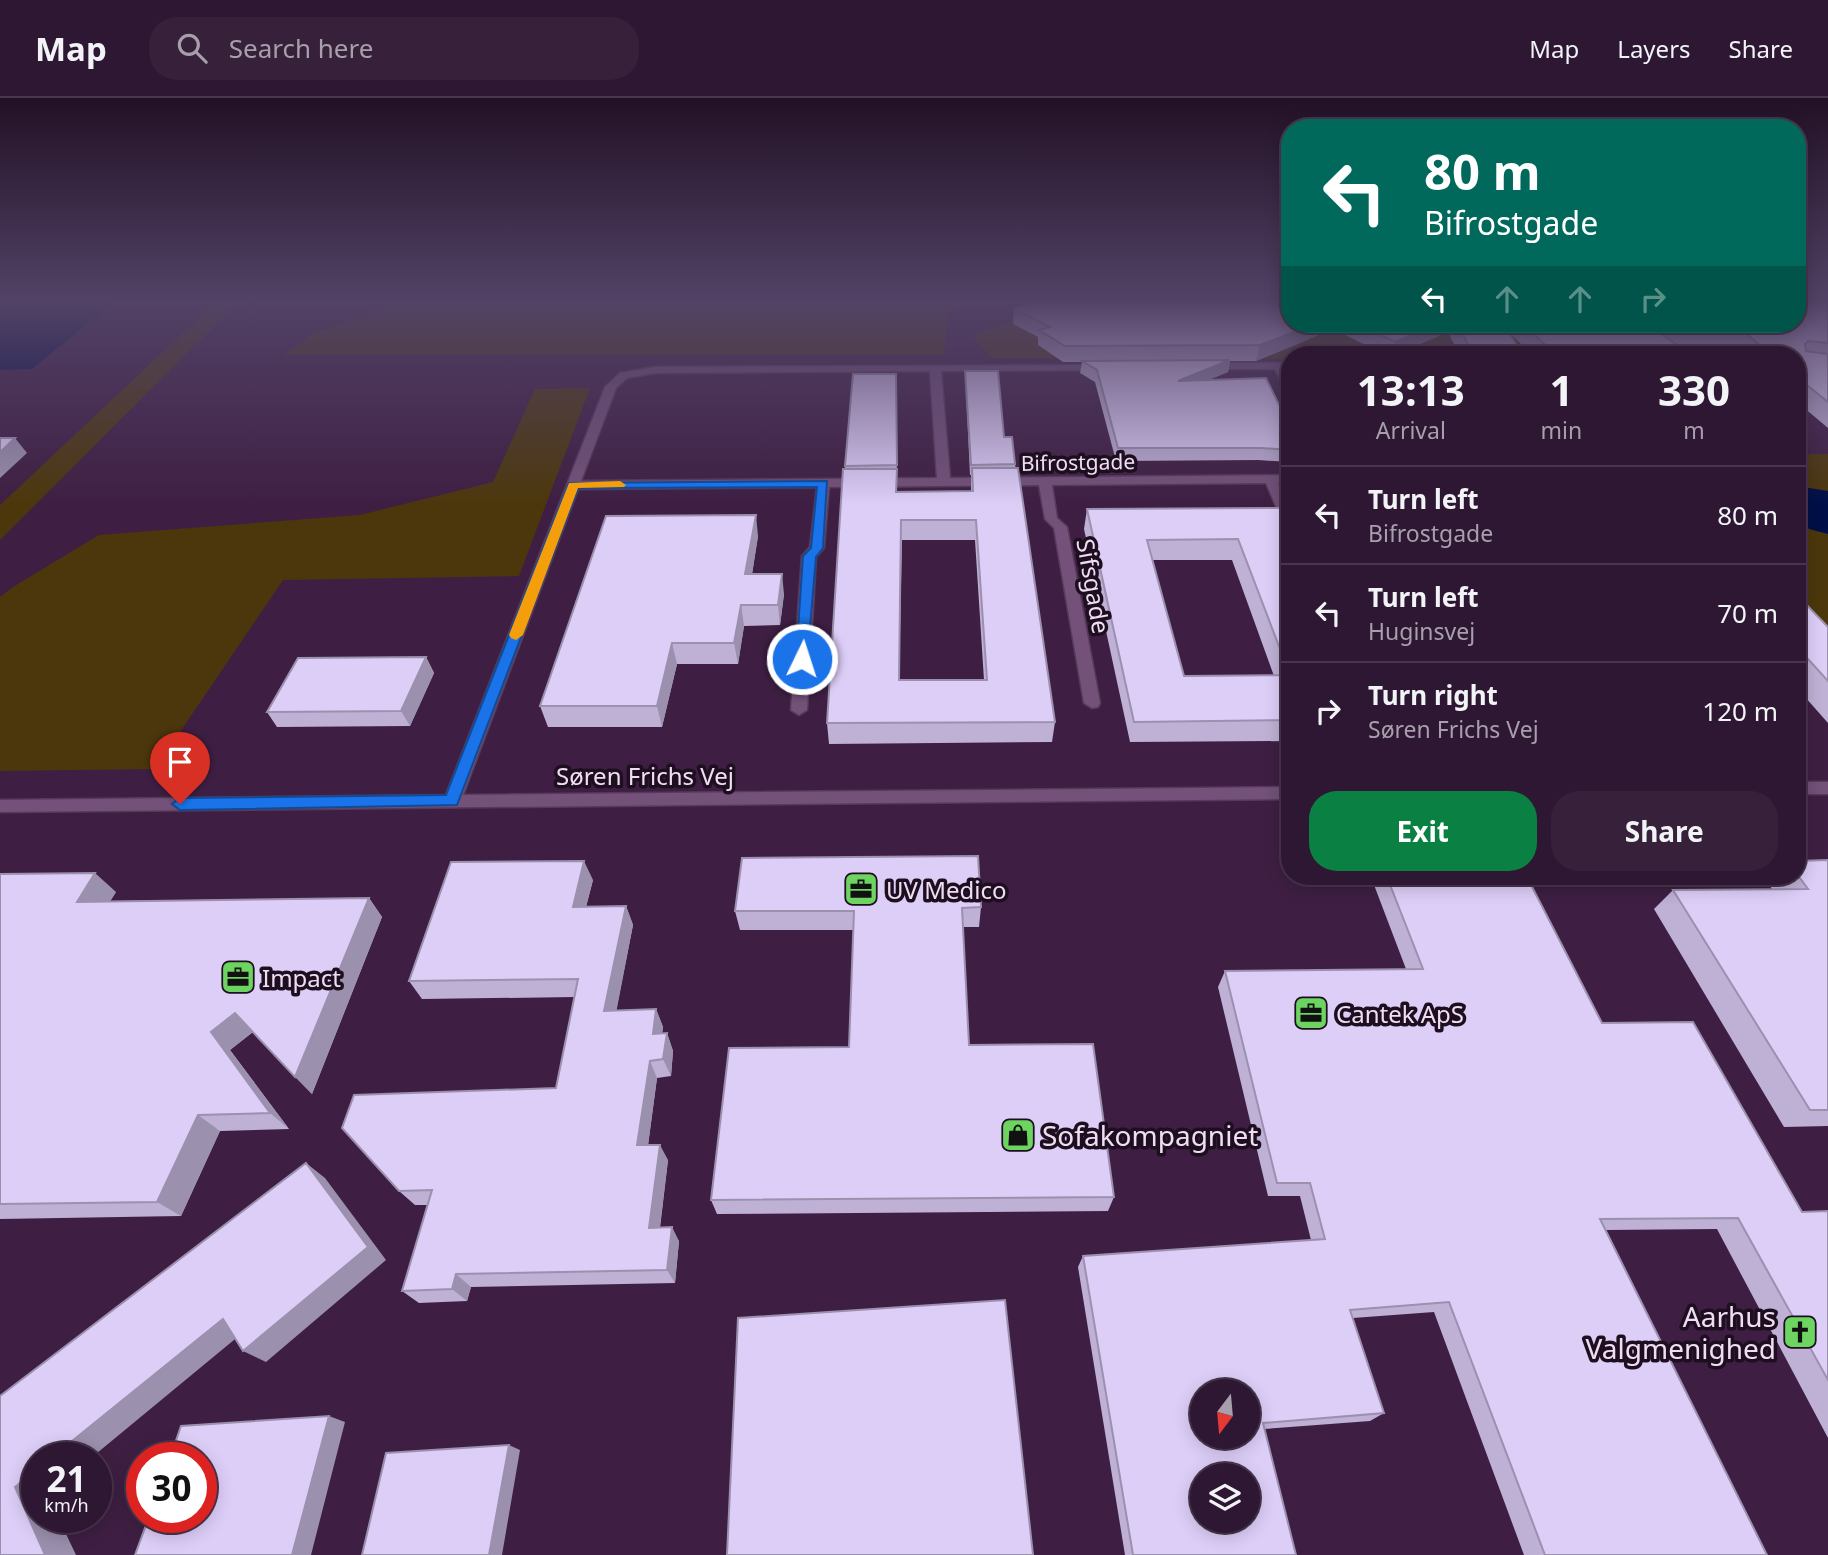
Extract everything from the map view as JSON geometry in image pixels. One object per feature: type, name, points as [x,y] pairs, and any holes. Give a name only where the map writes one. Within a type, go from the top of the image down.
[{"type":"street","points":[[452,801],[611,387],[624,375],[656,370],[935,369],[944,483]]},
{"type":"street","points":[[1270,479],[1281,503]]},
{"type":"street","name":"Bifrostgade","points":[[573,485],[1281,479]]},
{"type":"street","name":"Sifsgade","points":[[1045,482],[1051,519],[1060,527],[1092,703]]},
{"type":"street","points":[[799,710],[810,556],[817,548],[823,484]]},
{"type":"street","points":[[1806,788],[1828,788]]},
{"type":"street","name":"Søren Frichs Vej","points":[[0,806],[1281,793]]},
{"type":"shaded area","points":[[145,369],[171,369],[0,540],[0,505]]},
{"type":"shaded area","points":[[590,388],[519,576],[283,580],[155,769],[0,771],[0,597],[13,587],[99,535],[360,515],[493,482],[535,389]]},
{"type":"shaded area","points":[[1806,454],[1828,454],[1828,667],[1806,644]]},
{"type":"shaded area","points":[[1806,487],[1828,491],[1828,534],[1806,526]]},
{"type":"building","points":[[1208,369],[1178,381],[1266,378],[1281,409],[1281,449],[1118,448],[1097,370]]},
{"type":"building","points":[[1806,369],[1828,369],[1828,402],[1806,384]]},
{"type":"building","points":[[965,371],[998,371],[1004,437],[1012,437],[1015,464],[971,465]]},
{"type":"building","points":[[853,374],[896,374],[897,465],[845,466]]},
{"type":"building","points":[[0,438],[15,438],[0,452]]},
{"type":"building","points":[[972,468],[1018,468],[1055,722],[827,723],[843,469],[897,469],[896,492],[973,491]],"holes":[[[901,520],[976,520],[987,680],[899,680]]]},
{"type":"building","points":[[1281,508],[1281,651],[1238,539],[1147,540],[1184,676],[1281,675],[1281,720],[1134,722],[1087,509]]},
{"type":"building","points":[[756,515],[745,574],[782,574],[778,605],[741,605],[734,643],[672,643],[657,706],[540,706],[606,516]]},
{"type":"building","points":[[1806,604],[1828,627],[1828,681],[1806,657]]},
{"type":"building","points":[[426,657],[401,711],[267,712],[298,658]]},
{"type":"building","points":[[978,856],[981,907],[962,908],[969,1045],[1093,1044],[1114,1197],[711,1200],[729,1048],[849,1047],[854,911],[735,911],[742,858]]},
{"type":"building","points":[[1828,860],[1828,1110],[1810,1110],[1673,890],[1808,889],[1805,885],[1806,861]]},
{"type":"building","points":[[584,861],[573,907],[626,906],[604,1011],[656,1009],[653,1034],[667,1033],[663,1059],[650,1061],[637,1145],[660,1145],[649,1228],[672,1227],[667,1270],[456,1274],[452,1289],[402,1291],[432,1190],[399,1191],[342,1128],[354,1095],[556,1088],[578,979],[409,981],[451,862]]},
{"type":"building","points":[[95,873],[77,902],[369,898],[295,1077],[235,1013],[211,1032],[270,1113],[198,1115],[157,1202],[0,1204],[0,874]]},
{"type":"building","points":[[1390,885],[1531,885],[1602,1023],[1693,1022],[1802,1212],[1828,1211],[1828,1380],[1738,1218],[1600,1219],[1767,1555],[1545,1555],[1449,1302],[1350,1310],[1384,1413],[1263,1423],[1296,1555],[1133,1555],[1083,1256],[1325,1239],[1310,1183],[1277,1183],[1225,971],[1423,969]]},
{"type":"building","points":[[306,1163],[368,1247],[243,1351],[223,1319],[71,1442],[21,1442],[21,1482],[15,1487],[21,1501],[21,1533],[35,1533],[45,1555],[0,1555],[0,1396]]},
{"type":"building","points":[[1005,1300],[1033,1555],[727,1555],[738,1318]]},
{"type":"building","points":[[329,1416],[292,1555],[135,1555],[143,1533],[217,1533],[217,1442],[176,1442],[181,1426]]},
{"type":"building","points":[[509,1445],[489,1555],[362,1555],[386,1453]]},
{"type":"slow traffic","points":[[516,635],[573,485],[620,485]]},
{"type":"place","name":"UV Medico","points":[[861,889]]},
{"type":"place","name":"Impact","points":[[238,977]]},
{"type":"place","name":"Cantek ApS","points":[[1311,1013]]},
{"type":"place","name":"Sofakompagniet","points":[[1018,1135]]},
{"type":"place","name":"Aarhus Valgmenighed","points":[[1800,1332]]},
{"type":"route","points":[[180,804],[452,801],[573,485],[823,484],[817,548],[810,556],[802,659]]}]
